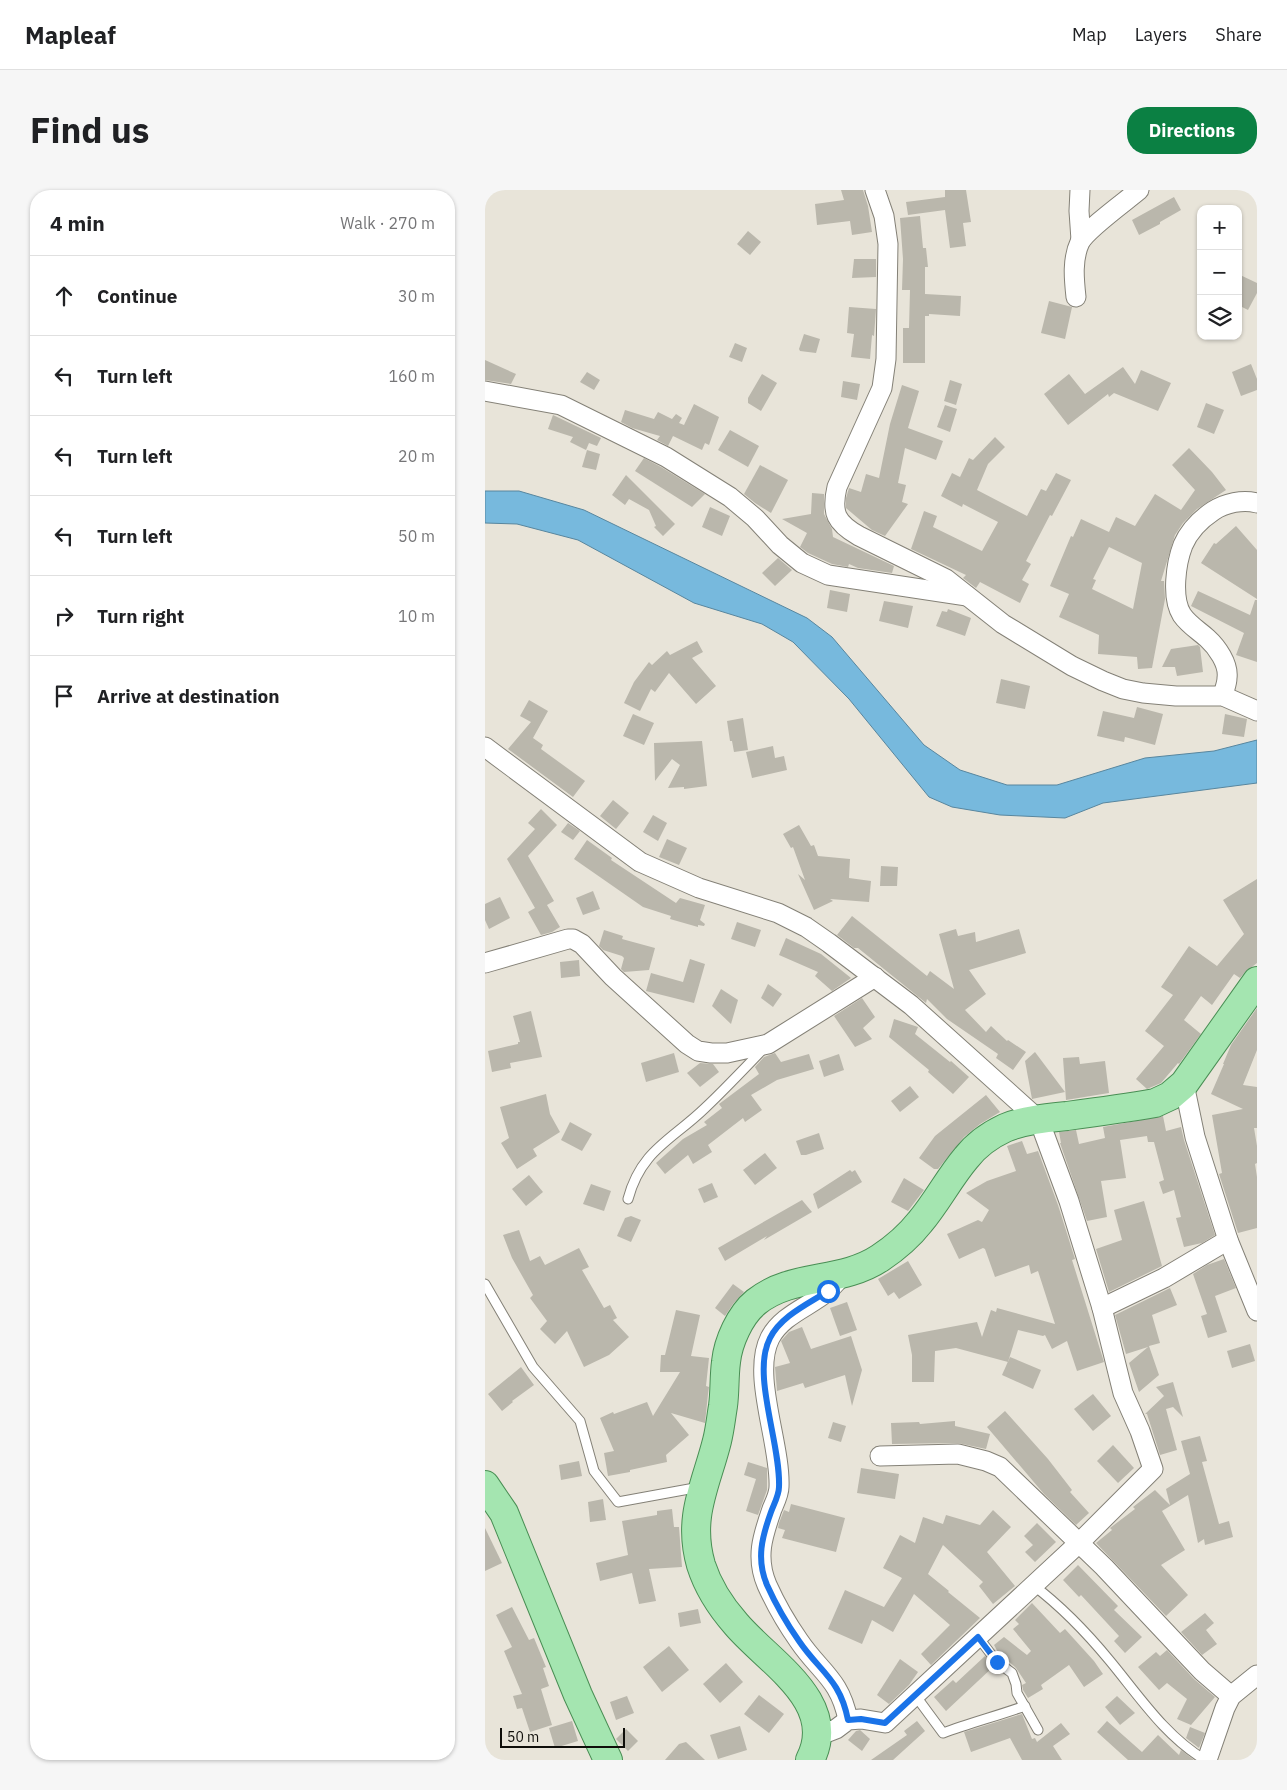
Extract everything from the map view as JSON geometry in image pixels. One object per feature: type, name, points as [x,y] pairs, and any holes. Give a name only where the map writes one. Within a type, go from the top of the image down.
[{"type":"main road","points":[[814,1748],[815,1714],[807,1699],[789,1677],[737,1626],[721,1606],[701,1565],[696,1534],[696,1514],[702,1487],[717,1440],[724,1400],[726,1361],[732,1340],[741,1321],[754,1303],[768,1293],[802,1281],[843,1275],[866,1267],[903,1240],[921,1222],[975,1147],[1006,1127],[1039,1120],[1155,1103],[1170,1096],[1184,1084],[1257,981]]},
{"type":"main road","points":[[485,1485],[503,1513],[578,1695],[608,1760]]},
{"type":"street","points":[[875,190],[884,216],[888,244],[886,359],[882,388],[837,488],[834,511],[839,520],[845,528],[859,536],[946,579],[1003,624],[1072,666],[1123,689],[1177,696],[1223,696],[1257,711]]},
{"type":"street","points":[[1076,297],[1074,278],[1075,258],[1081,240],[1080,190]]},
{"type":"street","points":[[1081,240],[1139,190]]},
{"type":"street","points":[[485,391],[561,405],[666,457],[730,497],[802,563],[828,575],[968,596]]},
{"type":"street","points":[[1223,696],[1228,677],[1227,668],[1208,638],[1189,624],[1181,613],[1177,602],[1176,574],[1183,544],[1193,529],[1206,516],[1221,506],[1236,502],[1257,503]]},
{"type":"street","points":[[485,747],[640,862],[699,888],[778,913],[806,927],[911,1005],[1039,1120],[1069,1201],[1102,1308],[1123,1393],[1140,1431],[1153,1469],[1079,1543],[885,1723],[861,1719],[848,1720],[814,1748]]},
{"type":"street","points":[[485,963],[573,939],[582,944],[613,977],[687,1044],[699,1051],[711,1053],[727,1053],[768,1044],[875,978]]},
{"type":"street","points":[[1184,1084],[1195,1137],[1229,1240],[1257,1311]]},
{"type":"street","points":[[1102,1308],[1164,1278],[1229,1240]]},
{"type":"street","points":[[843,1275],[828,1291],[783,1321],[770,1338],[766,1348],[763,1377],[774,1438],[779,1488],[761,1546],[761,1563],[766,1583],[778,1607],[799,1642],[834,1683],[845,1704],[848,1720]]},
{"type":"street","points":[[880,1456],[958,1454],[986,1461],[1000,1468],[1104,1567],[1202,1671],[1231,1696]]},
{"type":"street","points":[[1206,1760],[1231,1696],[1257,1675]]},
{"type":"lane","points":[[627,1199],[631,1184],[639,1170],[662,1143],[704,1110],[768,1044]]},
{"type":"lane","points":[[485,1284],[533,1367],[580,1421],[594,1471],[618,1502],[702,1487]]},
{"type":"lane","points":[[1033,1586],[1050,1598],[1072,1619],[1155,1716],[1189,1750],[1206,1760]]},
{"type":"lane","points":[[978,1637],[997,1662],[1012,1674],[1017,1693],[1038,1730]]},
{"type":"lane","points":[[915,1695],[943,1733],[1025,1706]]},
{"type":"water","points":[[485,491],[519,491],[584,510],[807,618],[832,637],[924,745],[960,770],[1007,785],[1057,785],[1145,758],[1214,751],[1257,740],[1257,783],[1103,803],[1065,818],[1000,815],[952,807],[929,797],[849,699],[793,642],[762,624],[694,603],[578,540],[517,524],[485,523]]},
{"type":"building","points":[[841,190],[863,190],[868,206],[872,232],[852,235],[850,221],[817,225],[815,204],[844,200]]},
{"type":"building","points":[[945,190],[966,190],[971,222],[963,223],[966,246],[950,248],[945,210],[908,215],[906,202],[945,197]]},
{"type":"building","points":[[1174,197],[1181,210],[1139,235],[1132,220]]},
{"type":"building","points":[[920,216],[923,248],[926,248],[928,267],[925,267],[925,294],[961,296],[960,316],[929,314],[929,316],[925,316],[925,363],[903,363],[903,328],[909,328],[910,290],[902,290],[903,259],[900,218]]},
{"type":"building","points":[[748,231],[761,242],[750,255],[737,244]]},
{"type":"building","points":[[854,259],[876,259],[876,277],[852,278]]},
{"type":"building","points":[[1242,276],[1257,283],[1257,293],[1248,310],[1242,307]]},
{"type":"building","points":[[1049,301],[1072,307],[1065,339],[1041,333]]},
{"type":"building","points":[[849,307],[876,309],[870,359],[851,357],[854,334],[847,333]]},
{"type":"building","points":[[804,334],[820,339],[816,353],[800,351]]},
{"type":"building","points":[[735,343],[747,348],[742,362],[729,357]]},
{"type":"building","points":[[485,360],[516,374],[511,384],[485,380]]},
{"type":"building","points":[[1251,364],[1257,379],[1257,390],[1241,396],[1232,372]]},
{"type":"building","points":[[1123,367],[1135,384],[1141,370],[1171,383],[1158,411],[1114,393],[1109,397],[1108,394],[1068,425],[1044,394],[1069,374],[1085,394]]},
{"type":"building","points":[[587,372],[600,380],[594,390],[580,382]]},
{"type":"building","points":[[762,374],[777,383],[761,411],[748,403],[748,398]]},
{"type":"building","points":[[950,380],[962,384],[956,405],[944,401]]},
{"type":"building","points":[[843,381],[860,384],[857,400],[841,397]]},
{"type":"building","points":[[902,385],[919,391],[908,428],[943,441],[936,460],[905,448],[898,483],[906,485],[902,502],[908,504],[885,536],[872,530],[846,508],[846,498],[849,488],[861,492],[866,474],[879,478],[890,424]]},
{"type":"building","points":[[1206,403],[1224,410],[1214,434],[1197,427]]},
{"type":"building","points":[[694,404],[719,417],[709,445],[705,443],[702,450],[673,436],[668,446],[657,440],[660,436],[632,428],[621,422],[625,410],[654,419],[658,412],[672,419],[676,414],[682,418],[679,423],[684,425]]},
{"type":"building","points":[[945,405],[957,409],[950,432],[937,427]]},
{"type":"building","points":[[553,415],[601,438],[597,446],[589,443],[586,450],[570,442],[573,437],[548,429]]},
{"type":"building","points":[[730,430],[759,446],[748,467],[718,450]]},
{"type":"building","points":[[995,437],[1005,447],[988,464],[977,490],[1027,516],[1041,489],[1046,491],[1056,473],[1071,480],[1026,561],[1031,564],[1022,580],[1029,584],[1020,603],[980,582],[976,588],[963,578],[966,575],[911,549],[924,511],[937,516],[933,527],[982,551],[998,522],[963,504],[962,507],[941,496],[952,473],[960,477],[969,458],[973,460]]},
{"type":"building","points":[[1189,448],[1226,490],[1197,509],[1183,523],[1175,535],[1161,581],[1164,581],[1165,599],[1152,668],[1138,669],[1137,657],[1098,654],[1099,635],[1059,617],[1069,594],[1050,586],[1071,536],[1073,537],[1081,519],[1109,532],[1116,517],[1135,526],[1155,494],[1181,510],[1195,490],[1172,465]],"holes":[[[1109,547],[1142,563],[1133,609],[1092,589],[1096,580],[1093,579]]]},
{"type":"building","points":[[587,450],[600,454],[596,470],[582,467]]},
{"type":"building","points":[[644,458],[705,494],[692,507],[635,471]]},
{"type":"building","points":[[760,465],[788,480],[771,513],[744,494]]},
{"type":"building","points":[[626,475],[675,524],[663,536],[654,527],[656,526],[649,510],[629,499],[625,505],[612,495]]},
{"type":"building","points":[[812,493],[824,494],[824,514],[832,529],[833,537],[894,566],[892,573],[858,568],[849,564],[848,567],[832,564],[808,553],[800,547],[807,533],[782,519],[811,514]]},
{"type":"building","points":[[710,507],[730,516],[722,536],[702,527]]},
{"type":"building","points":[[1236,526],[1257,550],[1257,599],[1201,563],[1214,543],[1216,544]]},
{"type":"building","points":[[778,558],[792,570],[775,586],[762,573]]},
{"type":"building","points":[[830,590],[850,594],[847,612],[827,608]]},
{"type":"building","points":[[1198,591],[1250,615],[1255,600],[1257,600],[1257,662],[1236,655],[1244,633],[1191,606]]},
{"type":"building","points":[[884,601],[913,606],[908,628],[879,621]]},
{"type":"building","points":[[948,609],[971,618],[965,636],[936,626],[942,611],[947,612]]},
{"type":"building","points":[[697,641],[703,652],[692,658],[716,686],[696,704],[669,673],[655,692],[651,689],[640,711],[624,703],[634,682],[649,662],[652,665],[667,651],[670,655]]},
{"type":"building","points":[[1198,645],[1200,647],[1203,672],[1177,676],[1175,667],[1162,667],[1171,649]]},
{"type":"building","points":[[1001,679],[1030,686],[1025,709],[996,703]]},
{"type":"building","points":[[529,700],[548,711],[533,738],[543,745],[541,749],[585,781],[573,797],[508,749],[531,722],[520,716]]},
{"type":"building","points":[[1137,707],[1163,714],[1155,745],[1125,737],[1124,742],[1097,736],[1103,711],[1134,718]]},
{"type":"building","points":[[633,714],[654,723],[644,745],[623,736]]},
{"type":"building","points":[[1225,714],[1247,719],[1244,737],[1222,734]]},
{"type":"building","points":[[743,718],[748,750],[734,752],[727,721]]},
{"type":"building","points":[[702,741],[707,786],[684,789],[684,787],[668,788],[680,765],[672,759],[655,781],[654,743]]},
{"type":"building","points":[[773,746],[775,758],[784,756],[787,770],[752,778],[746,752]]},
{"type":"building","points":[[613,800],[629,813],[616,829],[600,816]]},
{"type":"building","points":[[541,809],[557,825],[528,856],[554,901],[547,905],[560,927],[552,932],[541,935],[528,912],[535,908],[507,859],[535,829],[528,823]]},
{"type":"building","points":[[653,815],[667,823],[658,841],[643,832]]},
{"type":"building","points":[[568,823],[580,831],[573,840],[561,832]]},
{"type":"building","points":[[799,825],[811,846],[814,845],[818,856],[850,859],[849,878],[871,881],[869,902],[830,899],[833,901],[814,910],[798,874],[805,880],[793,847],[791,848],[783,834]]},
{"type":"building","points":[[667,839],[687,848],[679,865],[659,857]]},
{"type":"building","points":[[587,840],[612,858],[611,860],[676,903],[680,898],[705,905],[700,920],[705,924],[704,926],[698,925],[698,927],[670,919],[671,916],[643,907],[574,859]]},
{"type":"building","points":[[881,866],[898,867],[897,886],[880,886]]},
{"type":"building","points":[[1257,879],[1257,963],[1240,978],[1234,974],[1212,1005],[1201,996],[1184,1020],[1201,1034],[1179,1064],[1161,1083],[1147,1089],[1136,1079],[1164,1046],[1145,1031],[1173,995],[1161,987],[1189,946],[1217,966],[1244,934],[1223,900]]},
{"type":"building","points":[[593,891],[600,909],[583,915],[576,898]]},
{"type":"building","points":[[500,897],[510,918],[489,929],[485,920],[485,904]]},
{"type":"building","points":[[852,916],[927,976],[930,971],[954,989],[939,934],[956,929],[958,936],[975,932],[976,942],[1019,929],[1026,953],[969,970],[986,994],[965,1010],[986,1032],[991,1026],[1007,1041],[1026,1052],[1013,1070],[996,1058],[998,1054],[947,1019],[927,999],[926,1003],[858,948],[854,948],[837,935]]},
{"type":"building","points":[[737,922],[761,930],[755,947],[731,939]]},
{"type":"building","points":[[604,930],[623,936],[622,939],[655,948],[649,970],[624,972],[621,969],[624,958],[603,950],[599,946]]},
{"type":"building","points":[[786,938],[821,954],[851,978],[832,991],[815,976],[818,972],[779,955]]},
{"type":"building","points":[[690,959],[705,964],[694,1003],[646,991],[651,973],[683,982]]},
{"type":"building","points":[[579,960],[580,976],[561,978],[560,962]]},
{"type":"building","points":[[768,984],[782,994],[773,1007],[761,998]]},
{"type":"building","points":[[721,989],[738,1000],[731,1024],[712,1006]]},
{"type":"building","points":[[862,998],[875,1017],[863,1028],[872,1039],[855,1047],[834,1016]]},
{"type":"building","points":[[1257,1008],[1257,1050],[1243,1085],[1257,1087],[1257,1128],[1254,1128],[1257,1146],[1257,1163],[1255,1164],[1257,1177],[1257,1228],[1238,1233],[1219,1174],[1222,1173],[1212,1115],[1243,1109],[1211,1094],[1231,1045]]},
{"type":"building","points":[[531,1011],[542,1057],[510,1063],[511,1068],[492,1072],[488,1051],[518,1044],[520,1042],[513,1016]]},
{"type":"building","points":[[894,1019],[918,1027],[915,1034],[969,1077],[953,1094],[928,1072],[929,1070],[889,1037]]},
{"type":"building","points":[[1035,1052],[1065,1092],[1032,1099],[1025,1061]]},
{"type":"building","points":[[674,1053],[679,1072],[646,1082],[641,1063]]},
{"type":"building","points":[[775,1053],[781,1062],[809,1054],[814,1069],[777,1080],[751,1095],[762,1110],[745,1122],[743,1118],[708,1145],[712,1152],[693,1164],[688,1155],[665,1174],[656,1163],[683,1139],[707,1125],[704,1122],[722,1108],[719,1104],[759,1074],[755,1067],[764,1057]]},
{"type":"building","points":[[839,1054],[844,1070],[824,1077],[819,1061]]},
{"type":"building","points":[[1079,1057],[1080,1064],[1105,1061],[1109,1093],[1066,1100],[1063,1058]]},
{"type":"building","points":[[700,1063],[713,1064],[719,1072],[700,1087],[687,1073]]},
{"type":"building","points":[[910,1086],[919,1097],[900,1112],[891,1101]]},
{"type":"building","points":[[546,1094],[550,1114],[560,1132],[533,1149],[537,1156],[517,1169],[501,1143],[509,1138],[500,1107]]},
{"type":"building","points":[[986,1095],[1000,1112],[980,1124],[964,1137],[938,1169],[934,1169],[919,1158],[935,1136]]},
{"type":"building","points":[[1163,1116],[1166,1131],[1181,1127],[1215,1235],[1202,1243],[1184,1247],[1176,1218],[1181,1217],[1174,1190],[1163,1194],[1159,1182],[1164,1180],[1154,1142],[1148,1142],[1147,1136],[1120,1140],[1126,1178],[1101,1181],[1107,1217],[1087,1221],[1060,1143],[1059,1132],[1076,1130],[1079,1144],[1105,1138],[1103,1127]]},
{"type":"building","points":[[570,1122],[592,1134],[582,1151],[561,1140]]},
{"type":"building","points":[[819,1133],[824,1149],[801,1155],[796,1141]]},
{"type":"building","points":[[1022,1141],[1027,1154],[1038,1151],[1075,1259],[1072,1260],[1104,1362],[1077,1371],[1067,1341],[1052,1349],[1045,1335],[1018,1330],[1008,1362],[956,1348],[935,1351],[934,1382],[912,1382],[912,1355],[908,1335],[977,1322],[982,1337],[991,1310],[996,1312],[997,1308],[1055,1324],[1038,1271],[1031,1274],[1029,1265],[995,1277],[985,1249],[983,1248],[959,1259],[947,1234],[978,1220],[982,1222],[989,1210],[966,1193],[987,1181],[1016,1171],[1007,1146]]},
{"type":"building","points":[[765,1153],[777,1168],[755,1185],[743,1170]]},
{"type":"building","points":[[850,1170],[852,1172],[855,1170],[862,1182],[818,1209],[813,1194]]},
{"type":"building","points":[[529,1175],[543,1192],[526,1206],[512,1189]]},
{"type":"building","points":[[904,1178],[924,1190],[908,1211],[891,1202]]},
{"type":"building","points":[[712,1183],[718,1197],[704,1203],[698,1189]]},
{"type":"building","points":[[591,1184],[611,1191],[604,1211],[583,1204]]},
{"type":"building","points":[[802,1200],[812,1212],[725,1261],[718,1248]]},
{"type":"building","points":[[1144,1201],[1162,1266],[1109,1292],[1096,1249],[1122,1240],[1114,1210]]},
{"type":"building","points":[[631,1216],[641,1220],[631,1242],[617,1236],[625,1218]]},
{"type":"building","points":[[519,1230],[530,1261],[540,1256],[545,1265],[579,1248],[589,1267],[582,1270],[604,1308],[610,1305],[617,1318],[613,1320],[629,1337],[609,1355],[584,1367],[567,1331],[555,1344],[540,1329],[547,1321],[530,1298],[533,1295],[512,1258],[503,1235]]},
{"type":"building","points":[[1224,1259],[1236,1288],[1215,1296],[1227,1332],[1208,1338],[1201,1316],[1207,1314],[1193,1274],[1207,1265]]},
{"type":"building","points":[[908,1261],[922,1285],[899,1299],[894,1292],[888,1296],[878,1279]]},
{"type":"building","points":[[733,1284],[744,1292],[725,1316],[715,1308]]},
{"type":"building","points":[[1170,1288],[1177,1305],[1152,1315],[1160,1343],[1149,1346],[1159,1375],[1139,1392],[1129,1363],[1148,1347],[1126,1354],[1115,1315]]},
{"type":"building","points":[[847,1302],[857,1330],[840,1336],[830,1308]]},
{"type":"building","points":[[676,1310],[700,1315],[691,1356],[709,1358],[706,1386],[709,1387],[705,1423],[671,1413],[689,1435],[666,1455],[667,1462],[608,1476],[604,1453],[614,1451],[600,1418],[647,1402],[653,1416],[680,1372],[660,1372],[661,1355],[665,1355]]},
{"type":"building","points":[[802,1327],[811,1349],[851,1336],[862,1370],[852,1406],[845,1375],[805,1388],[803,1383],[777,1391],[775,1367],[790,1363],[781,1341],[789,1332]]},
{"type":"building","points":[[1250,1344],[1255,1361],[1232,1368],[1227,1351]]},
{"type":"building","points":[[1010,1357],[1041,1370],[1033,1389],[1002,1375]]},
{"type":"building","points":[[521,1367],[534,1385],[502,1411],[488,1394]]},
{"type":"building","points":[[1173,1382],[1183,1417],[1173,1407],[1166,1409],[1177,1450],[1160,1455],[1147,1414],[1145,1414],[1164,1396],[1156,1387]]},
{"type":"building","points":[[1093,1394],[1111,1416],[1093,1431],[1074,1409]]},
{"type":"building","points":[[1005,1411],[1048,1459],[1072,1490],[1070,1492],[1089,1513],[1076,1525],[1044,1494],[987,1427]]},
{"type":"building","points":[[955,1421],[955,1426],[990,1434],[986,1449],[958,1443],[892,1444],[891,1423],[919,1422],[920,1424]]},
{"type":"building","points":[[833,1422],[846,1426],[841,1442],[828,1438]]},
{"type":"building","points":[[1200,1436],[1207,1461],[1202,1462],[1219,1524],[1229,1521],[1233,1537],[1205,1545],[1204,1539],[1198,1543],[1188,1495],[1162,1511],[1185,1550],[1161,1565],[1188,1595],[1166,1616],[1096,1543],[1112,1530],[1110,1528],[1135,1509],[1133,1507],[1155,1490],[1170,1505],[1166,1489],[1190,1474],[1181,1441]]},
{"type":"building","points":[[1113,1445],[1134,1468],[1118,1483],[1097,1461]]},
{"type":"building","points":[[579,1461],[582,1476],[561,1480],[559,1465]]},
{"type":"building","points":[[748,1462],[767,1468],[767,1490],[758,1515],[746,1511],[756,1479],[744,1475]]},
{"type":"building","points":[[861,1468],[899,1474],[895,1499],[857,1493]]},
{"type":"building","points":[[603,1499],[606,1520],[590,1522],[588,1502]]},
{"type":"building","points":[[791,1504],[845,1518],[836,1552],[782,1538],[785,1530],[778,1528],[779,1523],[784,1510],[789,1512]]},
{"type":"building","points":[[672,1509],[674,1527],[679,1527],[682,1567],[649,1569],[656,1601],[639,1604],[632,1573],[600,1581],[596,1563],[628,1555],[622,1521],[657,1515],[657,1511]]},
{"type":"building","points":[[993,1510],[1011,1527],[987,1552],[1015,1586],[993,1604],[979,1586],[983,1582],[943,1545],[928,1574],[980,1618],[931,1665],[921,1654],[950,1625],[914,1594],[893,1632],[872,1620],[862,1644],[828,1629],[845,1590],[884,1607],[902,1578],[883,1568],[900,1535],[915,1543],[923,1517],[943,1524],[946,1515],[980,1525]]},
{"type":"building","points":[[1037,1523],[1056,1542],[1035,1562],[1025,1552],[1033,1545],[1024,1536]]},
{"type":"building","points":[[485,1528],[502,1563],[485,1571]]},
{"type":"building","points":[[1078,1565],[1118,1606],[1114,1610],[1142,1637],[1125,1653],[1114,1641],[1119,1636],[1081,1595],[1079,1597],[1063,1580]]},
{"type":"building","points":[[1032,1603],[1060,1633],[1065,1629],[1094,1661],[1103,1674],[1084,1687],[1069,1665],[1041,1685],[1043,1689],[1028,1698],[1022,1685],[1026,1683],[1016,1668],[1004,1657],[1001,1658],[994,1645],[1004,1637],[1027,1655],[1031,1651],[1013,1629],[1019,1624],[1015,1620]]},
{"type":"building","points":[[512,1607],[529,1640],[534,1638],[546,1667],[543,1668],[549,1686],[541,1689],[552,1725],[530,1732],[522,1708],[517,1709],[513,1696],[522,1694],[504,1651],[512,1647],[496,1615]]},
{"type":"building","points":[[698,1609],[701,1623],[680,1627],[678,1613]]},
{"type":"building","points":[[1205,1613],[1214,1623],[1206,1630],[1217,1644],[1202,1655],[1181,1632]]},
{"type":"building","points":[[669,1646],[689,1670],[662,1692],[643,1667]]},
{"type":"building","points":[[1167,1650],[1194,1679],[1215,1697],[1191,1725],[1177,1719],[1187,1699],[1167,1683],[1159,1690],[1138,1667],[1156,1652],[1160,1656]]},
{"type":"building","points":[[985,1656],[993,1667],[946,1711],[934,1697],[953,1680],[956,1683]]},
{"type":"building","points":[[900,1659],[918,1672],[909,1685],[889,1704],[877,1695]]},
{"type":"building","points":[[726,1663],[743,1682],[720,1703],[703,1684]]},
{"type":"building","points":[[759,1695],[784,1714],[769,1733],[744,1714]]},
{"type":"building","points":[[627,1696],[634,1713],[616,1720],[610,1702]]},
{"type":"building","points":[[1117,1696],[1135,1713],[1120,1725],[1105,1707]]},
{"type":"building","points":[[1022,1714],[1032,1739],[1035,1738],[1037,1742],[1061,1723],[1070,1734],[1053,1746],[1062,1760],[1022,1760],[1010,1738],[971,1752],[964,1732]]},
{"type":"building","points":[[572,1721],[578,1741],[555,1748],[549,1728]]},
{"type":"building","points":[[917,1721],[925,1731],[893,1760],[871,1760],[907,1735],[904,1731]]},
{"type":"building","points":[[1107,1721],[1142,1752],[1158,1735],[1179,1755],[1181,1750],[1194,1760],[1128,1760],[1097,1732]]},
{"type":"building","points":[[740,1726],[747,1750],[718,1759],[710,1735]]},
{"type":"building","points":[[1190,1727],[1205,1733],[1199,1748],[1186,1738]]},
{"type":"building","points":[[626,1729],[638,1741],[628,1751],[616,1739]]},
{"type":"building","points":[[860,1730],[870,1739],[862,1751],[848,1740],[856,1731]]},
{"type":"building","points":[[686,1742],[705,1760],[665,1760],[679,1744]]},
{"type":"route","points":[[828,1291],[783,1321],[776,1328],[766,1348],[763,1377],[774,1438],[779,1488],[761,1546],[761,1563],[766,1583],[799,1642],[834,1683],[845,1704],[848,1720],[861,1719],[885,1723],[978,1637],[997,1662]]}]
